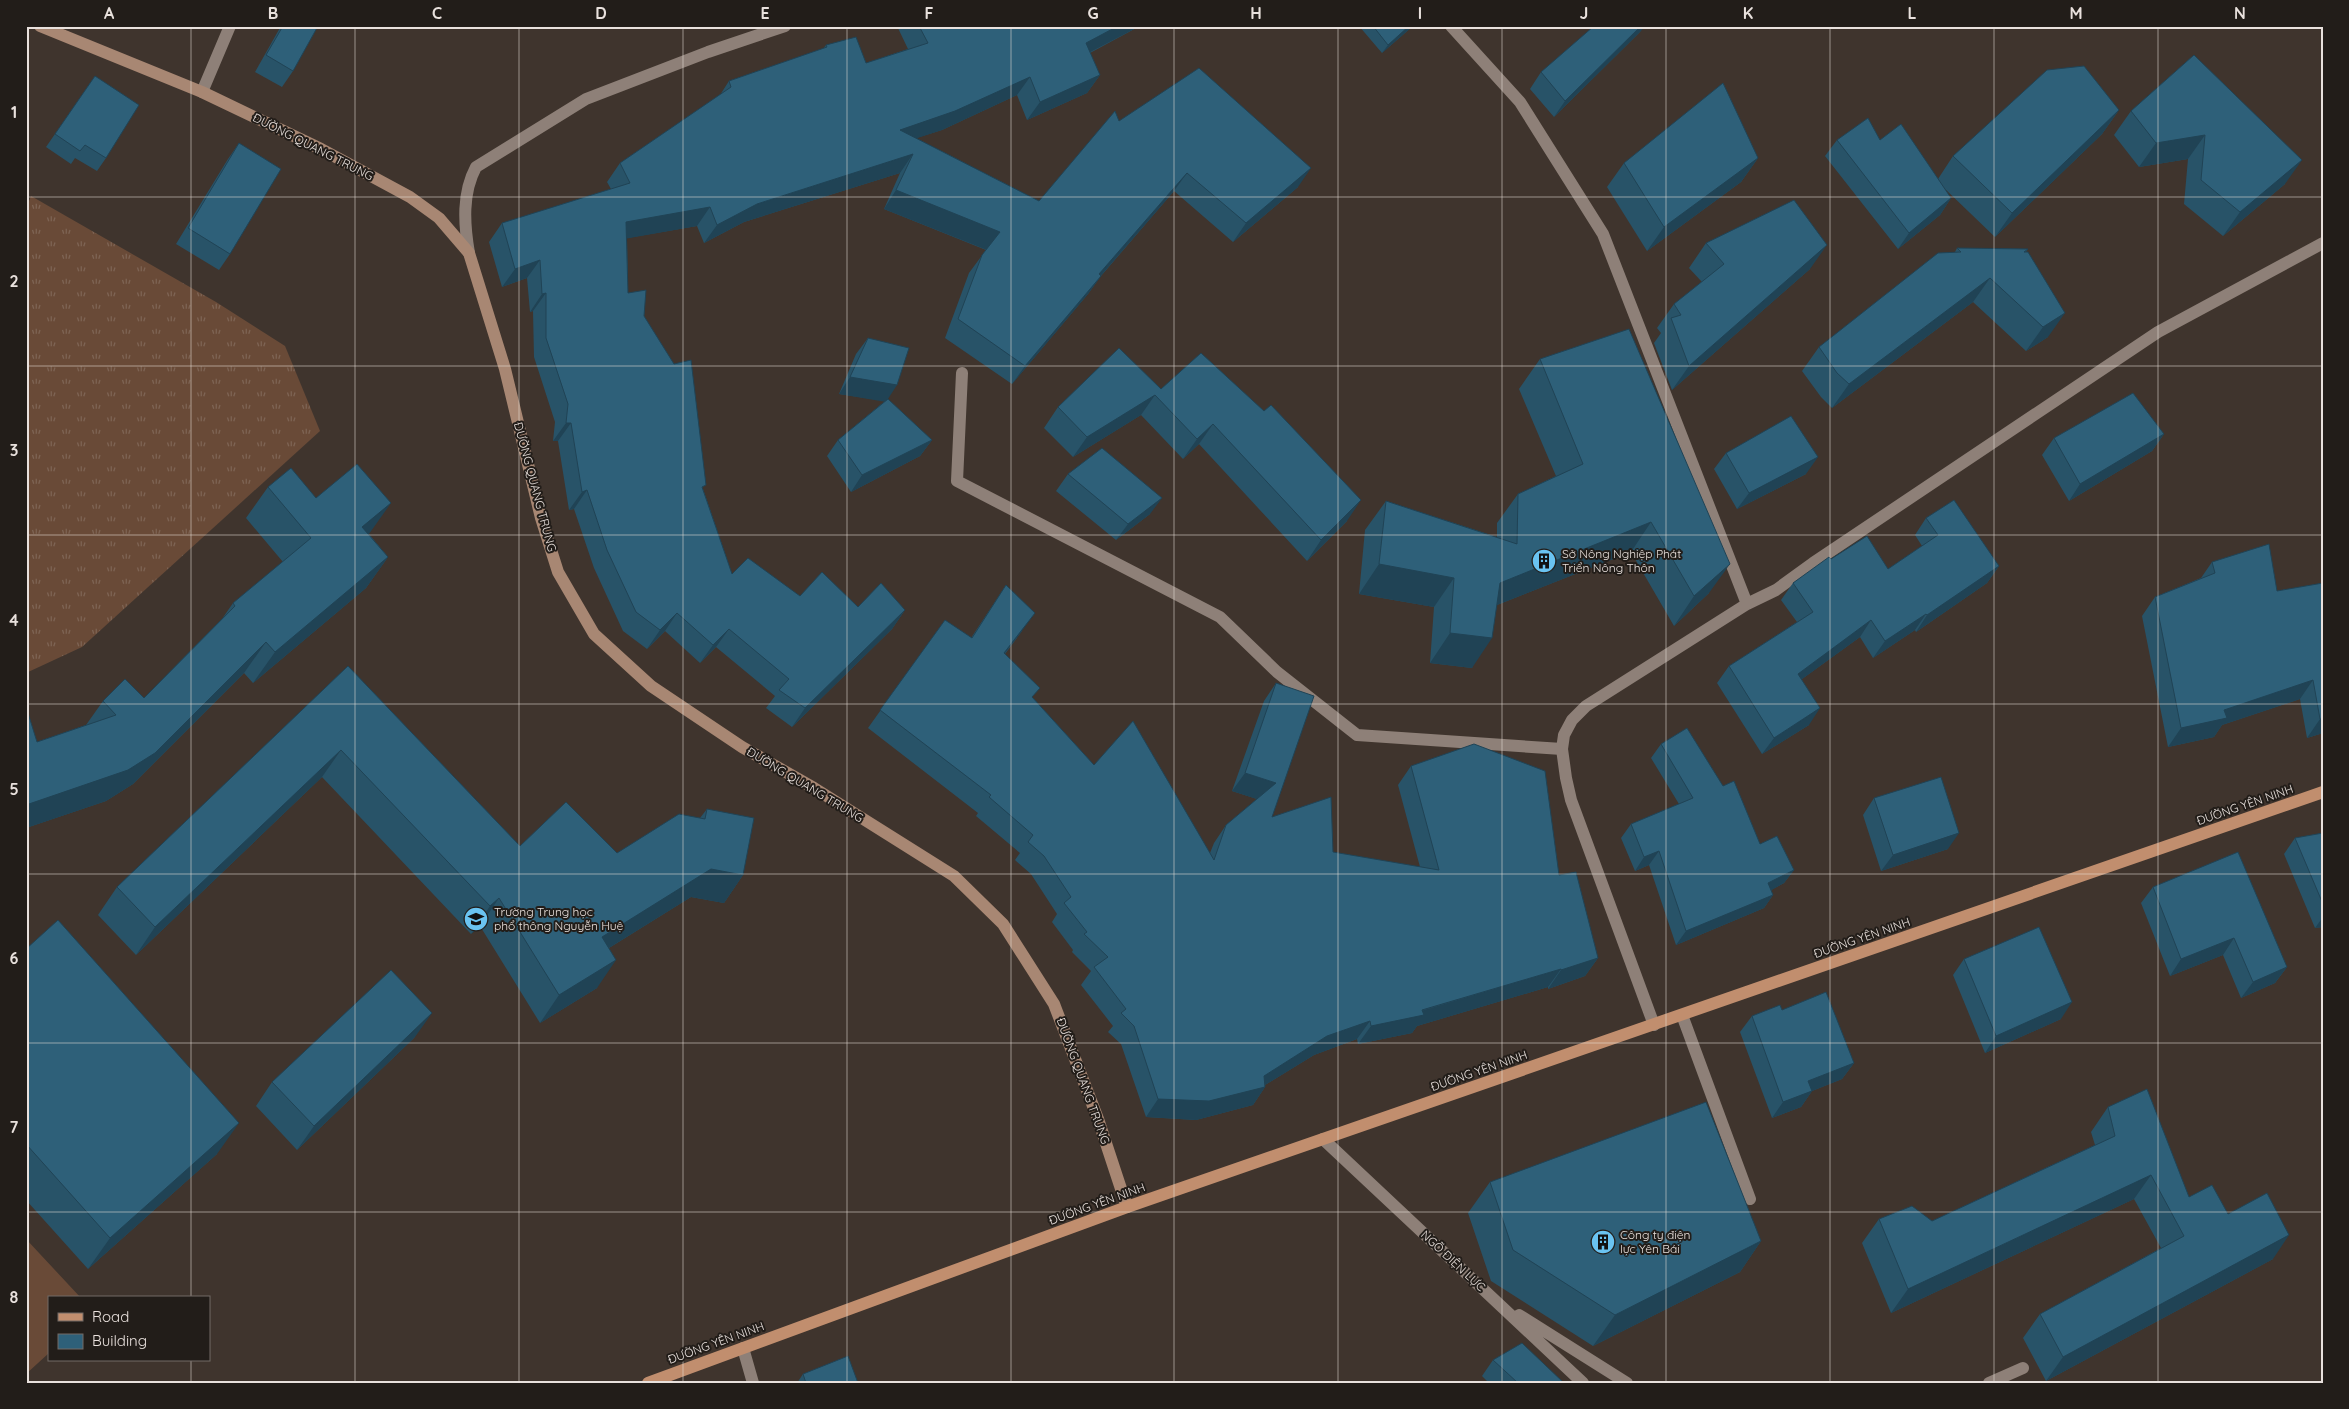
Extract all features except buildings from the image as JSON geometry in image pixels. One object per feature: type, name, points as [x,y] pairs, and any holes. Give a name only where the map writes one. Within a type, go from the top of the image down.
[{"type":"main road","name":"ĐƯỜNG YÊN NINH","points":[[648,1383],[1127,1206],[1323,1140],[2323,792]]},
{"type":"street","name":"ĐƯỜNG QUANG TRUNG","points":[[40,26],[202,92],[320,148],[410,197],[439,218],[469,253],[505,369],[541,518],[558,572],[594,634],[651,686],[742,747],[814,788],[954,876],[1003,924],[1054,1004],[1098,1119],[1127,1206]]},
{"type":"street","points":[[202,92],[230,26]]},
{"type":"street","points":[[469,253],[465,200],[470,178],[476,167],[586,99],[708,52],[786,26]]},
{"type":"street","points":[[1450,26],[1520,102],[1603,234],[1747,604]]},
{"type":"street","points":[[1654,1025],[1571,800],[1562,749],[1564,735],[1572,720],[1586,706],[1747,604],[1776,590],[1821,557],[2158,332],[2323,243]]},
{"type":"street","points":[[962,373],[957,481],[1220,617],[1277,672],[1357,736],[1498,743],[1562,749]]},
{"type":"street","points":[[1682,1015],[1750,1199]]},
{"type":"street","name":"NGÕ ĐIỆN LỰC","points":[[1323,1140],[1583,1383]]},
{"type":"street","points":[[1495,1300],[1627,1383]]},
{"type":"street","points":[[743,1348],[753,1383]]},
{"type":"street","points":[[1989,1383],[2023,1368]]},
{"type":"green space","points":[[31,196],[216,302],[285,346],[320,431],[82,647],[26,673],[26,209]]},
{"type":"green space","points":[[26,1239],[79,1296],[48,1296],[48,1354],[26,1374]]},
{"type":"place","name":"Sở Nông Nghiệp Phát Triển Nông Thôn","points":[[1544,561]]},
{"type":"place","name":"Trường Trung học phổ thông Nguyễn Huệ","points":[[476,919]]},
{"type":"place","name":"Công ty điện lực Yên Bái","points":[[1603,1242]]}]
